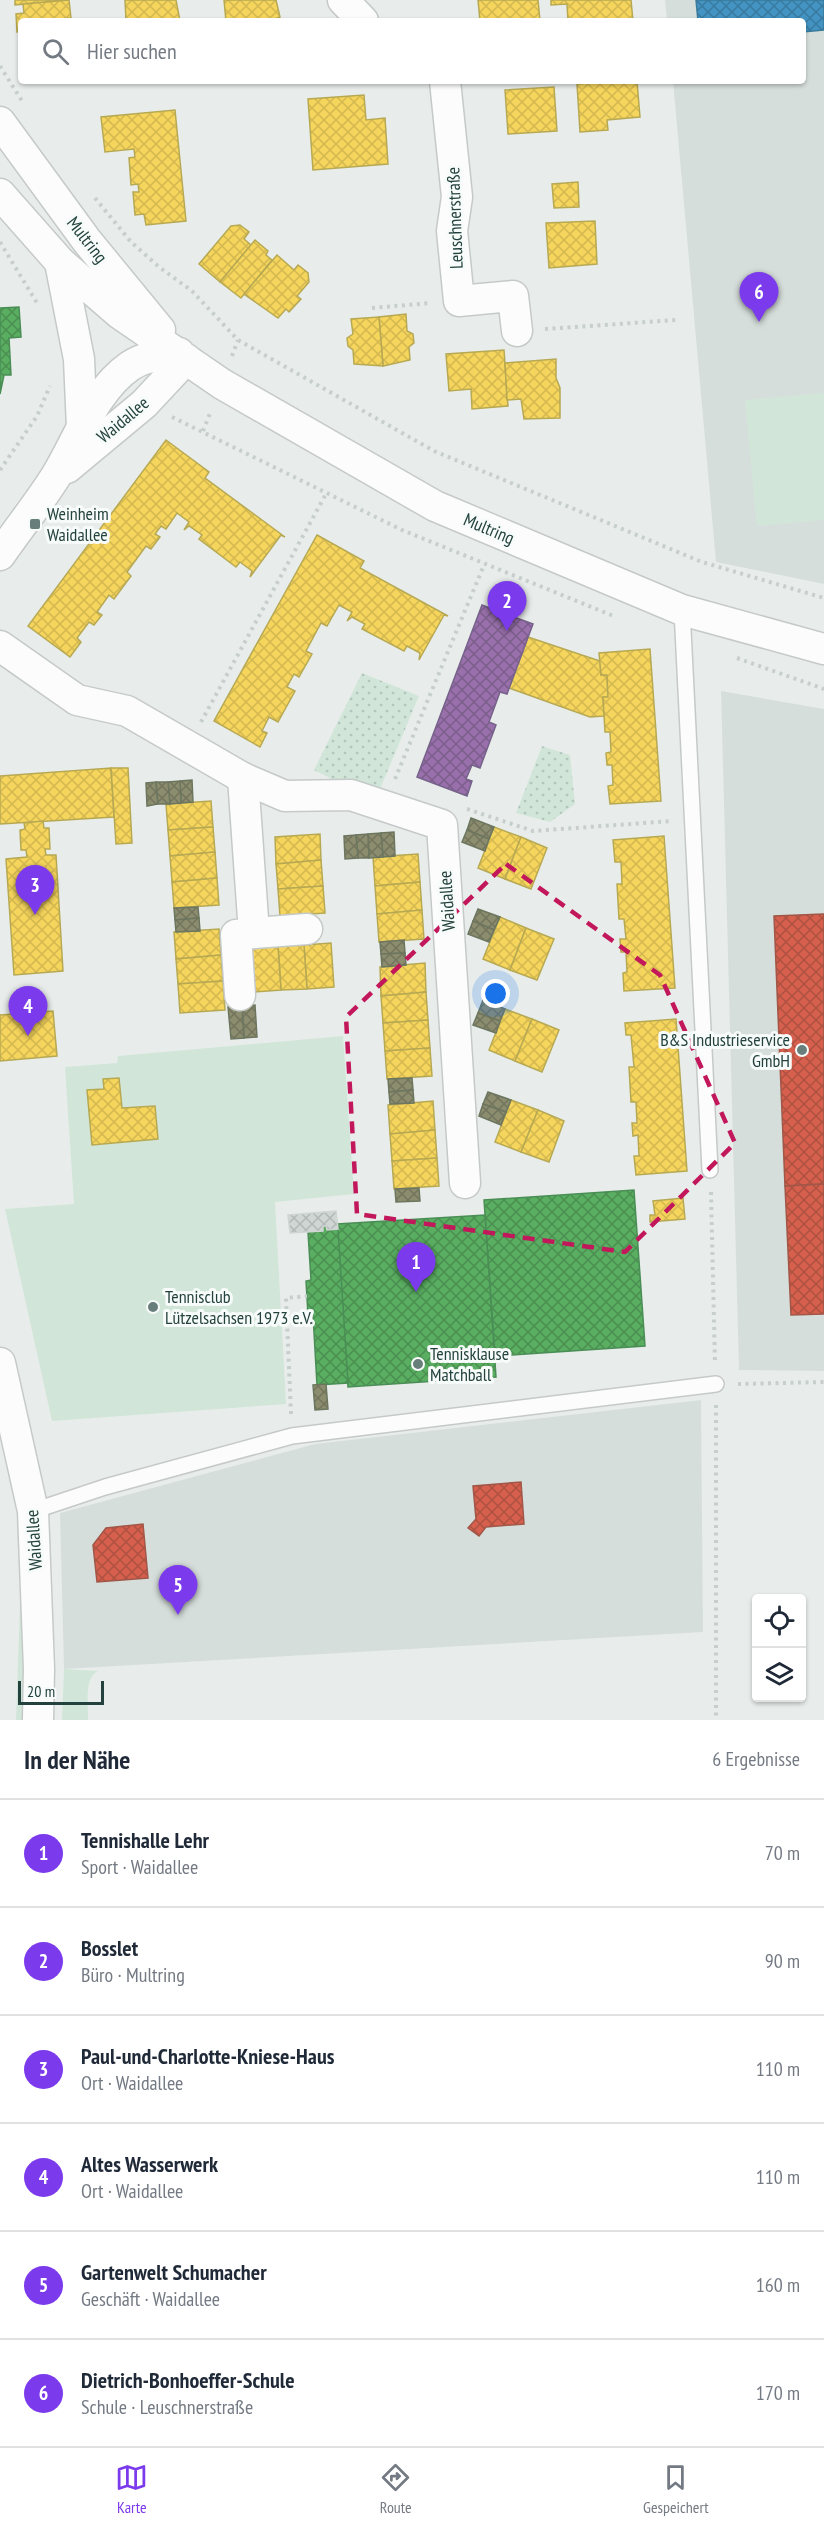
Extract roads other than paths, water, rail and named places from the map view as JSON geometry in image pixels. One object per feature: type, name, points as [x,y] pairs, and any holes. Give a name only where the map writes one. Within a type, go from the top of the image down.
[{"type":"street","points":[[344,0],[360,18]]},
{"type":"street","name":"Leuschnerstraße","points":[[445,84],[457,196],[452,231],[459,301],[513,296],[517,331]]},
{"type":"street","name":"Multring","points":[[0,122],[87,241],[183,356]]},
{"type":"street","name":"Multring","points":[[0,194],[60,262],[102,301],[222,384],[435,506],[682,610],[824,650]]},
{"type":"street","name":"Waidallee","points":[[60,262],[79,359],[82,428]]},
{"type":"street","name":"Waidallee","points":[[0,555],[55,477],[105,392],[131,365],[153,356],[183,356]]},
{"type":"street","name":"Waidallee","points":[[55,477],[144,404],[183,356]]},
{"type":"street","points":[[0,646],[77,700],[127,711],[243,778],[254,933]]},
{"type":"street","name":"Waidallee","points":[[243,778],[285,796],[351,795],[442,825],[465,1183]]},
{"type":"street","points":[[240,995],[236,935],[307,929]]},
{"type":"street","name":"Waidallee","points":[[0,1363],[33,1511],[39,1669],[38,1720]]},
{"type":"lane","points":[[682,610],[710,1170]]},
{"type":"lane","points":[[33,1511],[105,1487],[292,1436],[716,1384]]},
{"type":"place","name":"Dietrich-Bonhoeffer-Schule","points":[[759,322]]},
{"type":"place","name":"Weinheim Waidallee","points":[[35,524]]},
{"type":"place","name":"Bosslet","points":[[507,631]]},
{"type":"place","name":"Paul-und-Charlotte-Kniese-Haus","points":[[35,915]]},
{"type":"place","name":"Altes Wasserwerk","points":[[28,1036]]},
{"type":"place","name":"B&S Industrieservice GmbH","points":[[802,1050]]},
{"type":"place","name":"Tennishalle Lehr","points":[[416,1292]]},
{"type":"place","name":"Tennisclub Lützelsachsen 1973 e.V.","points":[[153,1307]]},
{"type":"place","name":"Tennisklause Matchball","points":[[418,1364]]},
{"type":"place","name":"Gartenwelt Schumacher","points":[[178,1615]]}]
